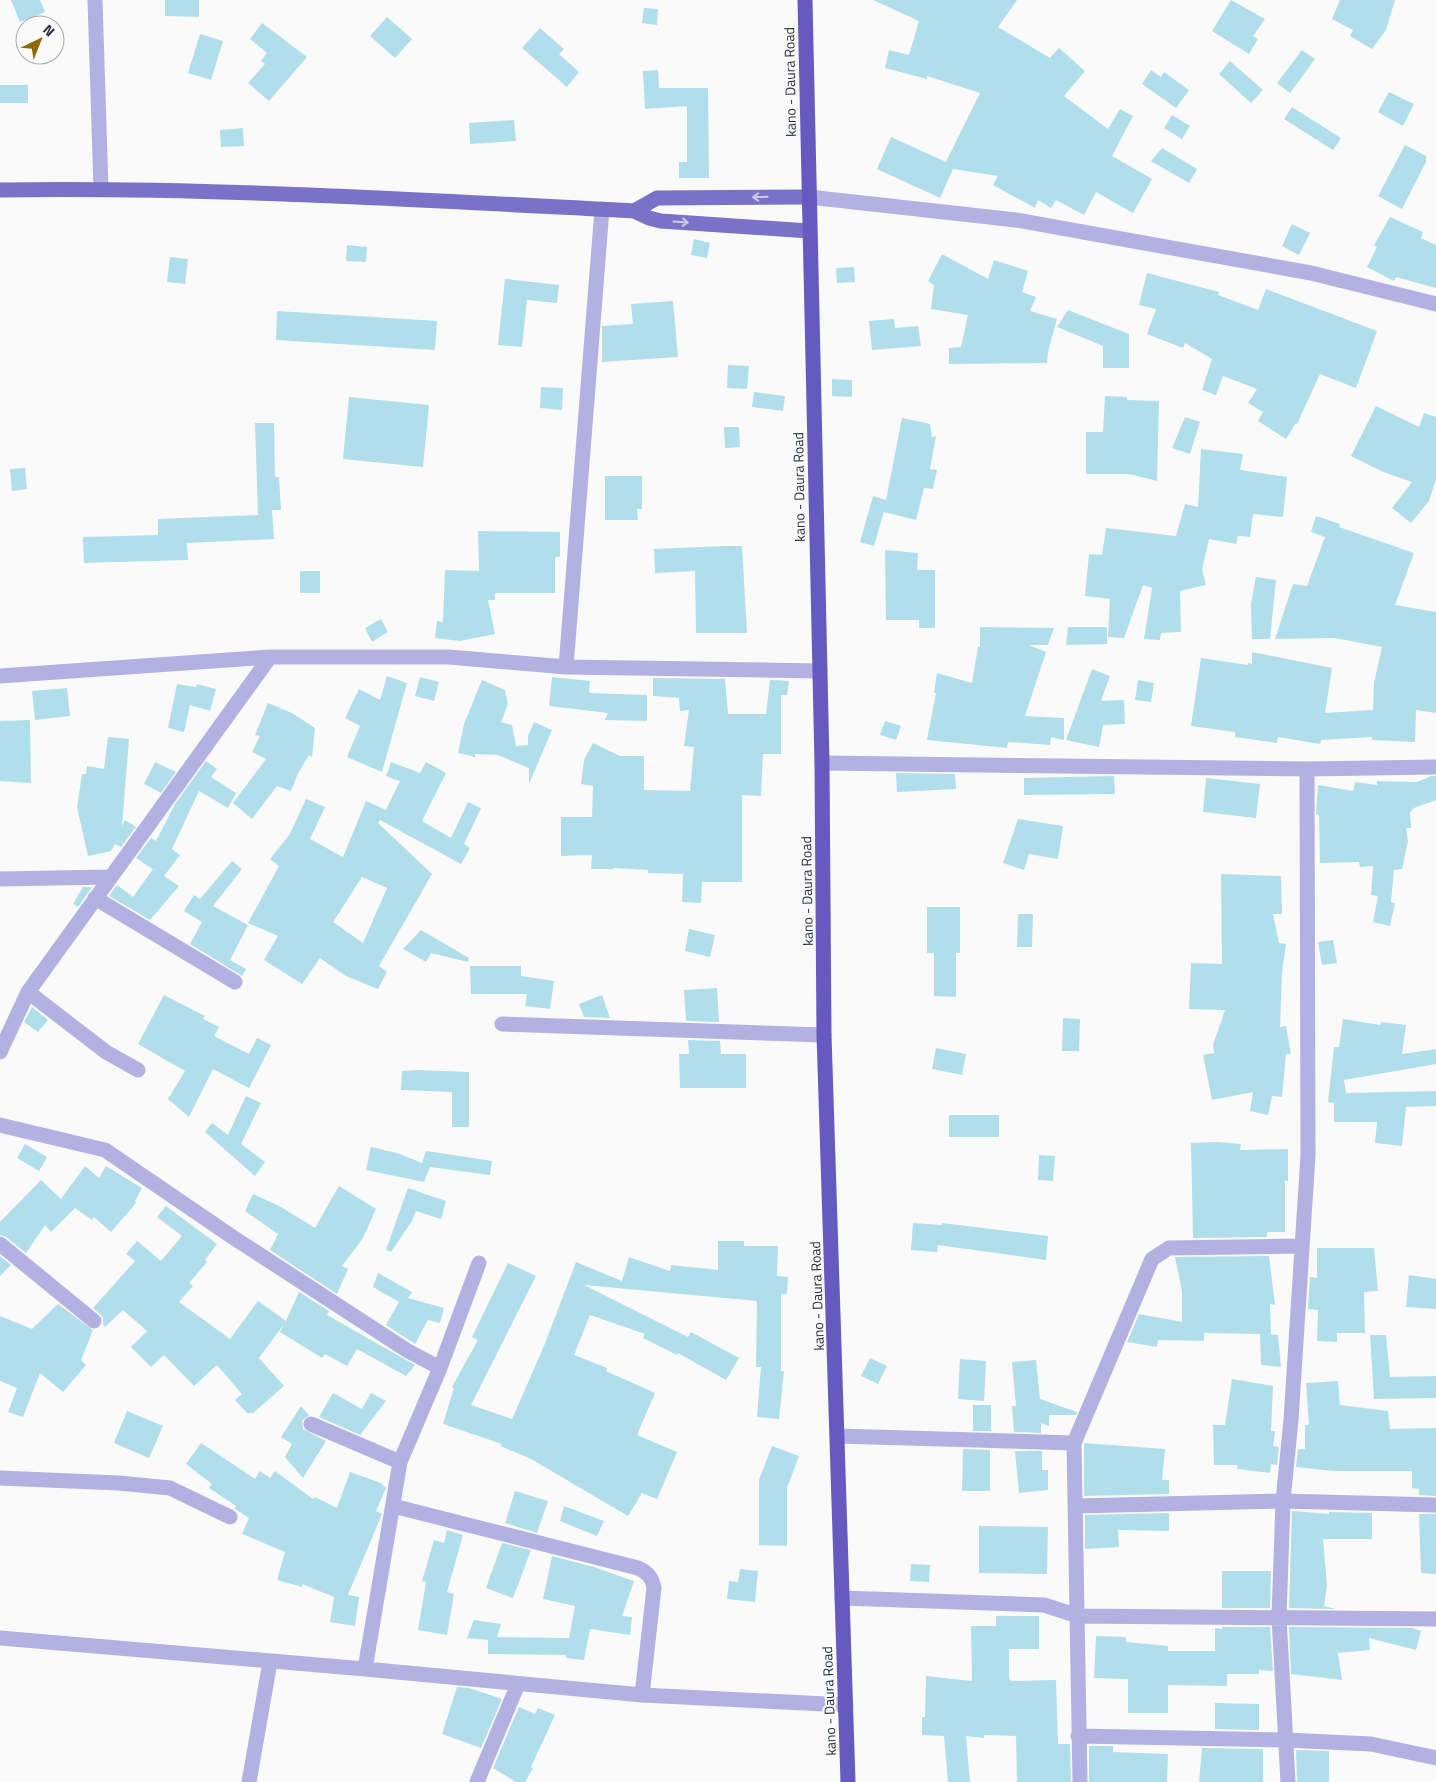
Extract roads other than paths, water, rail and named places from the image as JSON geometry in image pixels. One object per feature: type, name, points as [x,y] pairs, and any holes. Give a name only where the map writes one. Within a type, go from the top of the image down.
[{"type":"highway","name":"kano - Daura Road","points":[[805,0],[822,763],[824,1035],[848,1782]]},
{"type":"main road","points":[[0,190],[100,189],[241,192],[602,209],[634,211],[649,218],[661,220],[809,231]]},
{"type":"main road","points":[[634,211],[657,198],[809,197]]},
{"type":"street","points":[[95,0],[100,189]]},
{"type":"street","points":[[809,197],[1016,220],[1311,273],[1436,304]]},
{"type":"street","points":[[566,667],[602,209]]},
{"type":"street","points":[[0,676],[270,658],[449,657],[566,667],[820,671]]},
{"type":"street","points":[[0,1052],[28,992],[109,877],[270,658]]},
{"type":"street","points":[[822,763],[1307,769],[1436,767]]},
{"type":"street","points":[[1288,1782],[1279,1617],[1283,1501],[1291,1420],[1308,1155],[1307,769]]},
{"type":"street","points":[[0,879],[109,877]]},
{"type":"street","points":[[94,898],[234,982]]},
{"type":"street","points":[[28,992],[106,1052],[138,1070]]},
{"type":"street","points":[[502,1024],[824,1035]]},
{"type":"street","points":[[0,1125],[105,1150],[231,1236],[408,1351],[440,1368]]},
{"type":"street","points":[[0,1244],[94,1321]]},
{"type":"street","points":[[1080,1782],[1074,1443],[1152,1259],[1169,1248],[1302,1246]]},
{"type":"street","points":[[365,1669],[400,1462],[440,1368],[478,1263]]},
{"type":"street","points":[[311,1424],[400,1462]]},
{"type":"street","points":[[838,1436],[1074,1443]]},
{"type":"street","points":[[0,1478],[118,1483],[170,1488],[230,1517]]},
{"type":"street","points":[[1076,1506],[1283,1501],[1436,1505]]},
{"type":"street","points":[[393,1506],[638,1568],[647,1572],[652,1579],[654,1588],[642,1696]]},
{"type":"street","points":[[842,1598],[1044,1605],[1078,1616],[1436,1619]]},
{"type":"street","points":[[0,1638],[365,1669],[642,1696],[846,1705]]},
{"type":"street","points":[[249,1782],[270,1662]]},
{"type":"street","points":[[476,1782],[518,1684]]},
{"type":"street","points":[[1078,1736],[1286,1740],[1370,1744],[1436,1758]]}]
